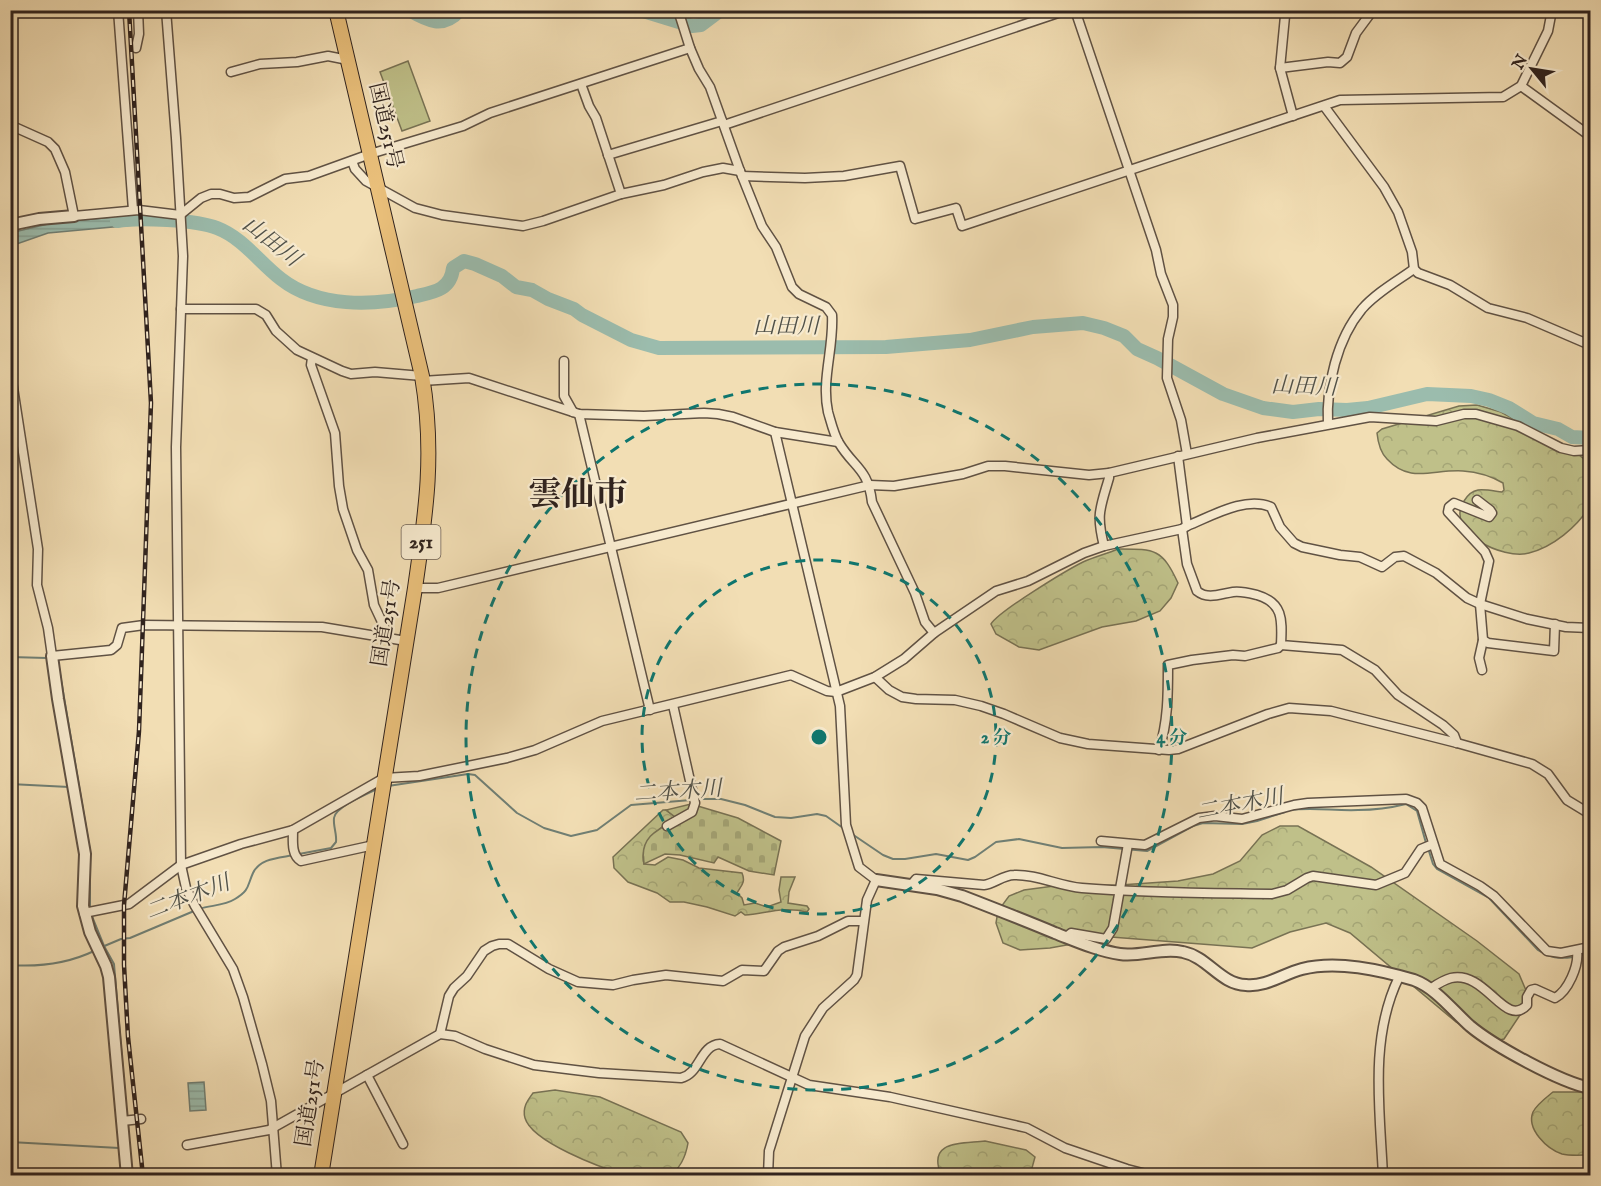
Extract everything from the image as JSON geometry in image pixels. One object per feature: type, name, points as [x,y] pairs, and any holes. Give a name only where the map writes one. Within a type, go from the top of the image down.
[{"type":"highway","name":"国道251号","points":[[321,1176],[415,588],[427,503],[429,457],[422,379],[336,10]]},
{"type":"street","points":[[118,10],[133,210]]},
{"type":"street","points":[[136,48],[139,34],[138,10]]},
{"type":"street","points":[[166,10],[182,238],[176,447],[181,865],[186,888],[196,909],[233,969],[271,1101],[277,1176]]},
{"type":"street","points":[[608,155],[723,123],[1067,10]]},
{"type":"street","points":[[1075,10],[1173,305],[1167,349],[1167,378],[1181,420],[1187,454]]},
{"type":"street","points":[[1284,10],[1286,16],[1280,68],[1293,116]]},
{"type":"street","points":[[1280,68],[1328,62],[1340,63],[1347,57],[1356,33],[1373,10]]},
{"type":"street","points":[[352,161],[361,177],[415,208],[442,215],[523,226],[621,194],[664,185],[714,169],[741,174],[805,178],[844,176],[900,165],[915,219],[956,208],[962,226],[1341,99],[1503,97],[1521,86],[1548,31],[1552,10]]},
{"type":"street","points":[[681,19],[690,48],[710,87],[762,226],[776,247],[792,287],[799,294],[831,312],[826,389],[828,411],[838,442],[866,476],[870,485],[872,502],[915,593],[925,622],[934,633]]},
{"type":"street","points":[[180,217],[201,198],[211,194],[234,198],[249,197],[285,179],[309,176],[370,154],[463,126],[490,113],[690,48]]},
{"type":"street","points":[[231,72],[260,64],[297,62],[328,56],[348,60]]},
{"type":"street","points":[[581,84],[596,118],[621,194]]},
{"type":"street","points":[[1521,86],[1590,136]]},
{"type":"street","points":[[1324,105],[1384,187],[1398,212],[1412,252],[1414,269],[1418,273],[1450,285],[1488,308],[1527,318],[1590,345]]},
{"type":"street","points":[[10,125],[48,142],[55,149],[65,172],[74,216]]},
{"type":"street","points":[[10,225],[39,219],[133,210],[180,217]]},
{"type":"street","points":[[1327,421],[1328,403],[1339,351],[1362,310],[1375,297],[1414,269]]},
{"type":"street","points":[[181,309],[256,309],[266,315],[285,341],[312,358],[351,374],[375,372],[422,379],[468,378],[576,413],[644,416],[704,413],[733,417],[775,432],[838,442]]},
{"type":"street","points":[[312,358],[311,365],[335,433],[343,509],[357,550],[368,570],[374,605],[389,637]]},
{"type":"street","points":[[564,361],[564,396],[576,413],[611,546],[650,710]]},
{"type":"street","points":[[10,368],[38,549],[37,585],[48,628],[85,854],[84,913],[109,977],[127,1176]]},
{"type":"street","points":[[415,588],[438,588],[870,485],[894,486],[963,474],[988,466],[1089,475],[1109,473],[1327,421],[1370,417],[1436,421],[1464,414],[1476,414],[1518,426],[1561,448],[1574,451],[1590,450]]},
{"type":"street","points":[[775,432],[832,682],[840,706],[846,825],[859,867],[876,880],[937,889],[962,896],[1066,937],[1119,954],[1134,956],[1181,951],[1194,955],[1209,963],[1231,982],[1243,986],[1256,986],[1305,968],[1332,966],[1378,971],[1416,981],[1430,989],[1485,1037],[1564,1080],[1590,1088]]},
{"type":"street","points":[[1178,456],[1187,564],[1197,591],[1207,596],[1245,592],[1266,598],[1277,608],[1281,617],[1281,645]]},
{"type":"street","points":[[1104,546],[1099,526],[1099,513],[1109,473]]},
{"type":"street","points":[[1476,500],[1490,510],[1492,513],[1489,517],[1454,503],[1448,509],[1449,514],[1488,556],[1489,567],[1480,604],[1483,640],[1479,658],[1482,670]]},
{"type":"street","points":[[84,913],[129,904],[181,865],[241,844],[293,830],[383,784],[507,758],[535,750],[602,721],[791,675],[827,691],[836,692],[875,677],[904,659],[934,633],[996,591],[1028,581],[1084,553],[1185,527],[1238,506],[1258,504],[1271,507],[1280,527],[1294,543],[1302,547],[1340,555],[1360,556],[1382,567],[1395,557],[1404,556],[1436,573],[1467,598],[1480,604],[1527,619],[1590,628]]},
{"type":"street","points":[[1483,640],[1554,651],[1556,624]]},
{"type":"street","points":[[52,656],[111,650],[117,645],[120,631],[125,626],[322,627],[406,641]]},
{"type":"street","points":[[1159,750],[1168,703],[1168,665],[1233,655],[1245,656],[1278,648],[1281,645],[1342,650],[1375,670],[1398,695],[1443,725],[1454,735],[1456,743]]},
{"type":"street","points":[[875,677],[889,690],[902,697],[955,700],[981,706],[1060,738],[1088,744],[1159,750],[1178,749],[1289,708],[1331,711],[1456,743],[1541,768],[1567,800],[1590,814]]},
{"type":"street","points":[[667,826],[692,812],[695,807],[673,705]]},
{"type":"street","points":[[1101,841],[1127,848],[1151,843],[1191,821],[1206,817],[1242,819],[1308,803],[1406,799],[1418,803],[1422,808],[1429,845],[1440,864],[1494,896],[1547,951],[1578,955]]},
{"type":"street","points":[[293,830],[295,854],[301,861],[374,845]]},
{"type":"street","points":[[911,885],[916,879],[984,885],[1016,875],[1041,878],[1070,887],[1120,891],[1272,894],[1287,890],[1313,876],[1376,885],[1409,869],[1429,845]]},
{"type":"street","points":[[1066,937],[1071,933],[1108,938],[1113,928],[1127,848]]},
{"type":"street","points":[[768,1176],[769,1151],[805,1036],[813,1021],[857,975],[867,900],[876,880]]},
{"type":"street","points":[[440,1034],[449,996],[467,976],[484,951],[492,946],[508,944],[549,969],[578,982],[613,986],[633,980],[666,975],[723,981],[742,970],[764,970],[778,951],[784,947],[818,936],[848,921],[863,921]]},
{"type":"street","points":[[1430,989],[1452,978],[1463,978],[1480,985],[1502,1006],[1518,1011],[1527,1005],[1527,997],[1531,990],[1535,989],[1551,998],[1558,997],[1567,985],[1578,955],[1590,947]]},
{"type":"street","points":[[1383,1176],[1379,1087],[1380,1047],[1388,1001],[1399,977]]},
{"type":"street","points":[[187,1145],[272,1129],[440,1034],[455,1036],[496,1053],[534,1065],[599,1073],[681,1078],[690,1074],[710,1047],[720,1044],[809,1086],[890,1097],[1027,1128],[1065,1148],[1154,1176]]},
{"type":"street","points":[[496,1053],[500,1058],[536,1070]]},
{"type":"street","points":[[367,1075],[403,1144]]},
{"type":"street","points":[[122,1121],[141,1119]]},
{"type":"green space","points":[[408,61],[430,121],[402,131],[380,72]]},
{"type":"green space","points":[[1477,405],[1501,412],[1579,455],[1589,463],[1590,506],[1571,529],[1547,546],[1529,553],[1505,552],[1479,541],[1462,523],[1460,512],[1468,496],[1478,490],[1502,492],[1503,483],[1479,473],[1452,471],[1422,474],[1404,471],[1387,459],[1381,450],[1377,433],[1382,429],[1459,406]]},
{"type":"green space","points":[[1118,549],[1140,549],[1156,553],[1167,563],[1178,583],[1171,598],[1160,611],[1136,621],[1102,627],[1039,650],[1019,647],[996,634],[991,624],[1019,601],[1083,562]]},
{"type":"green space","points":[[691,804],[738,818],[781,841],[774,875],[749,871],[718,857],[714,863],[665,854],[644,864],[643,855],[647,841],[656,831],[676,820],[666,810]]},
{"type":"green space","points":[[663,810],[675,817],[647,842],[644,848],[644,864],[655,865],[668,857],[683,860],[699,868],[742,873],[743,881],[737,893],[744,905],[755,903],[767,907],[781,902],[779,890],[781,877],[795,877],[789,892],[788,903],[807,906],[809,909],[807,912],[784,910],[745,915],[741,912],[735,916],[684,902],[670,902],[657,893],[628,882],[614,868],[613,857]]},
{"type":"green space","points":[[1280,826],[1298,826],[1371,867],[1477,941],[1519,974],[1528,995],[1526,1006],[1504,1039],[1490,1042],[1456,1022],[1350,933],[1326,923],[1290,932],[1252,948],[1111,937],[1050,948],[1020,950],[1003,943],[996,923],[998,911],[1009,896],[1024,890],[1054,886],[1178,881],[1213,874],[1240,861],[1262,835]]},
{"type":"green space","points":[[555,1090],[600,1097],[681,1132],[688,1143],[682,1162],[675,1171],[666,1176],[633,1176],[600,1166],[553,1145],[530,1127],[524,1110],[533,1093]]},
{"type":"green space","points":[[1553,1092],[1590,1092],[1590,1155],[1562,1154],[1550,1148],[1539,1138],[1532,1125],[1533,1112]]},
{"type":"green space","points":[[985,1141],[1026,1150],[1035,1157],[1032,1168],[1027,1175],[941,1175],[938,1164],[942,1150],[957,1144]]},
{"type":"shaded area","points":[[134,215],[134,225],[48,233],[11,246],[10,233],[52,223]]},
{"type":"shaded area","points":[[204,1082],[206,1110],[190,1111],[188,1083]]},
{"type":"waterway","points":[[409,10],[435,21],[448,20],[460,10]]},
{"type":"waterway","points":[[640,10],[692,26],[701,25],[721,10]]},
{"type":"waterway","name":"山田川","points":[[117,221],[167,220],[217,228],[235,238],[281,279],[296,288],[329,300],[382,302],[430,293],[445,285],[452,275],[453,268],[464,261],[502,276],[516,287],[532,290],[574,309],[631,340],[659,348],[886,347],[970,340],[1033,327],[1083,323],[1124,336],[1137,349],[1223,394],[1263,408],[1293,412],[1319,409],[1347,410],[1368,408],[1427,394],[1471,396],[1509,408],[1533,423],[1558,429],[1572,437],[1590,438]]},
{"type":"waterway","points":[[10,657],[47,658]]},
{"type":"waterway","points":[[59,668],[90,851]]},
{"type":"waterway","name":"二本木川","points":[[388,786],[468,774],[475,775],[517,813],[544,828],[571,836],[597,830],[631,805],[691,800]]},
{"type":"waterway","points":[[10,784],[69,787]]},
{"type":"waterway","name":"二本木川","points":[[299,854],[331,848],[336,842],[334,821],[336,814],[352,801],[377,789]]},
{"type":"waterway","name":"二本木川","points":[[697,799],[721,799],[745,805],[775,817],[791,818],[817,814],[826,816],[843,828]]},
{"type":"waterway","name":"二本木川","points":[[1290,810],[1370,810],[1406,804],[1417,811],[1426,843]]},
{"type":"waterway","name":"二本木川","points":[[852,834],[893,859],[936,854],[968,860],[996,842],[1019,839],[1062,848],[1102,847],[1147,851],[1203,823],[1242,824],[1285,812]]},
{"type":"waterway","name":"二本木川","points":[[1428,848],[1437,869],[1489,898],[1538,950],[1555,957],[1573,957]]},
{"type":"waterway","name":"二本木川","points":[[199,909],[235,899],[246,890],[253,873],[260,864],[294,855]]},
{"type":"waterway","points":[[90,869],[90,908]]},
{"type":"waterway","name":"二本木川","points":[[102,947],[121,939],[130,938],[194,911]]},
{"type":"waterway","points":[[91,914],[114,964],[127,1119]]},
{"type":"waterway","name":"二本木川","points":[[10,965],[53,964],[94,951]]},
{"type":"waterway","name":"二本木川","points":[[1579,956],[1590,952]]},
{"type":"waterway","points":[[10,1142],[119,1148]]},
{"type":"waterway","points":[[131,1166],[132,1176]]},
{"type":"railway","points":[[129,10],[151,403],[139,731],[124,905],[124,965],[128,1037],[143,1176]]},
{"type":"district","name":"雲仙市","points":[[578,496]]}]
